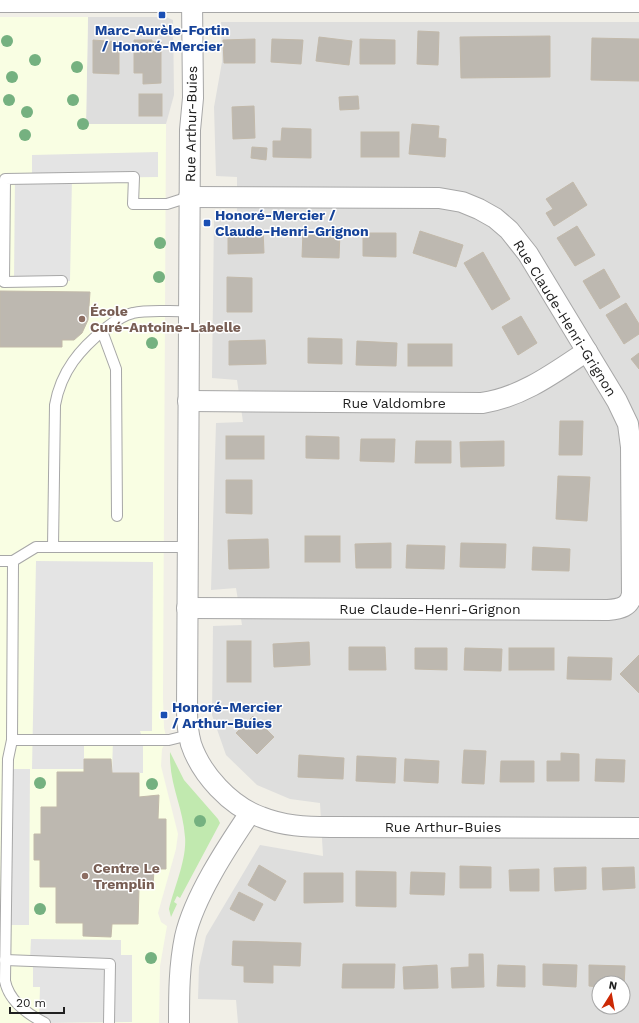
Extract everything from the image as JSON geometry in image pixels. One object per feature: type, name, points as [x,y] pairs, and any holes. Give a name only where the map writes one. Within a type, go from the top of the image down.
[{"type":"street","name":"Rue Arthur-Buies","points":[[190,197],[190,130],[193,98],[192,1]]},
{"type":"street","points":[[0,2],[639,2]]},
{"type":"street","points":[[179,1023],[180,969],[188,928],[212,875],[250,813],[232,800],[211,779],[194,752],[189,735],[187,547],[190,197]]},
{"type":"street","name":"Rue Claude-Henri-Grignon","points":[[187,608],[608,610],[626,606],[630,601],[632,594],[631,438],[628,424],[617,400],[528,254],[516,238],[496,218],[470,205],[447,199],[190,197]]},
{"type":"street","name":"Rue Valdombre","points":[[188,401],[482,403],[508,398],[522,392],[587,351]]},
{"type":"street","name":"Rue Arthur-Buies","points":[[250,813],[278,822],[305,827],[639,828]]},
{"type":"lane","points":[[62,281],[4,282],[2,204],[5,178],[134,177],[133,204],[167,204],[190,197]]},
{"type":"lane","points":[[53,547],[55,417],[58,393],[72,361],[82,349],[118,318],[134,312],[189,311]]},
{"type":"lane","points":[[102,331],[116,369],[117,516]]},
{"type":"lane","points":[[0,561],[14,561],[36,547],[187,547]]},
{"type":"lane","points":[[14,561],[12,740],[8,759],[5,960],[7,990],[11,998],[31,1020],[45,1023]]},
{"type":"lane","points":[[12,740],[169,740],[189,735]]},
{"type":"lane","points":[[5,960],[110,964],[109,1023]]},
{"type":"shaded area","name":"École Curé-Antoine-Labelle","points":[[0,17],[88,17],[86,124],[166,124],[163,698],[164,728],[167,740],[162,749],[161,766],[178,834],[176,849],[158,913],[161,922],[167,926],[160,966],[159,1023],[0,1023]]},
{"type":"shaded area","points":[[88,17],[166,17],[173,20],[174,95],[166,124],[86,124]]},
{"type":"shaded area","points":[[221,22],[639,22],[639,1023],[238,1023],[236,1000],[198,999],[199,967],[206,936],[260,845],[323,856],[320,803],[290,799],[257,785],[226,755],[212,715],[213,626],[242,625],[236,588],[211,590],[216,423],[243,422],[237,380],[212,378],[214,217],[237,216],[237,177],[216,176],[214,107],[222,62]]},
{"type":"shaded area","points":[[158,152],[158,177],[72,178],[70,281],[14,281],[15,178],[32,178],[32,155]]},
{"type":"shaded area","points":[[36,561],[153,562],[152,731],[140,731],[143,740],[143,773],[112,773],[113,740],[84,740],[84,769],[32,769]]},
{"type":"shaded area","points":[[8,769],[30,769],[29,925],[5,925]]},
{"type":"shaded area","points":[[31,939],[121,940],[121,955],[132,955],[132,1022],[45,1023],[39,1020],[40,987],[33,987],[33,961],[30,960]]},
{"type":"green space","points":[[170,752],[184,780],[220,823],[180,898],[177,896],[174,902],[177,904],[171,917],[169,909],[184,855],[185,837],[182,815],[170,764]]},
{"type":"building","points":[[418,31],[439,32],[438,65],[417,64]]},
{"type":"building","points":[[550,36],[550,77],[461,78],[460,37]]},
{"type":"building","points":[[319,37],[352,41],[349,65],[316,61]]},
{"type":"building","points":[[592,38],[639,39],[639,81],[591,80]]},
{"type":"building","points":[[255,39],[255,63],[224,63],[223,40]]},
{"type":"building","points":[[272,39],[303,40],[301,64],[271,62]]},
{"type":"building","points":[[360,39],[395,40],[395,64],[360,64]]},
{"type":"building","points":[[93,40],[119,42],[119,74],[93,73]]},
{"type":"building","points":[[134,40],[152,40],[152,42],[161,42],[161,83],[143,84],[143,73],[134,73]]},
{"type":"building","points":[[139,94],[162,94],[162,116],[139,116]]},
{"type":"building","points":[[358,96],[359,109],[340,110],[339,97]]},
{"type":"building","points":[[254,106],[255,138],[233,139],[232,107]]},
{"type":"building","points":[[412,124],[439,126],[438,138],[446,139],[445,157],[409,154]]},
{"type":"building","points":[[282,128],[311,129],[311,158],[273,157],[273,141],[281,141]]},
{"type":"building","points":[[361,132],[399,132],[399,157],[361,157]]},
{"type":"building","points":[[252,147],[267,148],[266,160],[251,158]]},
{"type":"building","points":[[573,182],[587,205],[554,226],[546,213],[553,209],[546,199]]},
{"type":"building","points":[[577,226],[595,255],[575,266],[557,238]]},
{"type":"building","points":[[263,229],[264,253],[228,254],[228,230]]},
{"type":"building","points":[[420,231],[463,245],[456,267],[413,253]]},
{"type":"building","points":[[303,232],[340,233],[339,258],[302,257]]},
{"type":"building","points":[[363,233],[396,233],[396,257],[363,256]]},
{"type":"building","points":[[483,252],[510,299],[492,310],[464,263]]},
{"type":"building","points":[[604,269],[620,297],[600,309],[583,281]]},
{"type":"building","points":[[227,277],[252,278],[252,312],[227,312]]},
{"type":"building","points":[[0,291],[90,292],[88,320],[82,333],[74,340],[62,340],[62,347],[0,347]]},
{"type":"building","points":[[626,303],[639,324],[639,334],[624,344],[606,315]]},
{"type":"building","points":[[521,316],[537,343],[518,355],[502,327]]},
{"type":"building","points":[[308,338],[342,339],[342,364],[308,363]]},
{"type":"building","points":[[265,340],[266,364],[229,365],[229,341]]},
{"type":"building","points":[[357,341],[397,343],[396,366],[356,365]]},
{"type":"building","points":[[408,344],[452,344],[452,366],[408,366]]},
{"type":"building","points":[[639,353],[639,369],[631,359]]},
{"type":"building","points":[[560,421],[583,421],[582,455],[559,455]]},
{"type":"building","points":[[226,436],[264,436],[264,459],[226,459]]},
{"type":"building","points":[[306,436],[339,437],[339,459],[306,458]]},
{"type":"building","points":[[361,439],[395,439],[394,462],[360,461]]},
{"type":"building","points":[[416,441],[451,441],[451,463],[415,463]]},
{"type":"building","points":[[504,441],[504,466],[461,467],[460,442]]},
{"type":"building","points":[[558,476],[590,477],[587,521],[556,519]]},
{"type":"building","points":[[226,480],[252,480],[252,514],[226,513]]},
{"type":"building","points":[[305,536],[340,536],[340,562],[305,562]]},
{"type":"building","points":[[268,539],[269,568],[229,569],[228,540]]},
{"type":"building","points":[[391,543],[391,568],[356,568],[355,544]]},
{"type":"building","points":[[461,543],[506,544],[505,568],[460,567]]},
{"type":"building","points":[[407,545],[445,546],[444,569],[406,568]]},
{"type":"building","points":[[533,547],[570,549],[569,571],[532,570]]},
{"type":"building","points":[[227,641],[251,641],[251,682],[227,682]]},
{"type":"building","points":[[309,642],[310,665],[274,667],[273,644]]},
{"type":"building","points":[[349,647],[385,647],[386,670],[349,670]]},
{"type":"building","points":[[415,648],[447,648],[447,670],[415,669]]},
{"type":"building","points":[[465,648],[502,649],[501,671],[464,670]]},
{"type":"building","points":[[509,648],[554,648],[554,670],[509,670]]},
{"type":"building","points":[[639,655],[639,693],[620,674]]},
{"type":"building","points":[[568,657],[612,658],[611,680],[567,679]]},
{"type":"building","points":[[253,716],[274,737],[257,754],[236,733]]},
{"type":"building","points":[[464,750],[486,751],[484,784],[462,783]]},
{"type":"building","points":[[561,753],[579,754],[579,781],[547,781],[547,761],[561,761]]},
{"type":"building","points":[[299,755],[344,758],[343,779],[298,777]]},
{"type":"building","points":[[357,756],[396,758],[395,783],[356,781]]},
{"type":"building","points":[[84,759],[111,759],[112,773],[139,773],[139,797],[159,795],[158,819],[166,819],[166,869],[154,869],[153,888],[139,888],[138,924],[112,924],[111,937],[83,936],[83,923],[56,923],[56,887],[40,887],[40,860],[34,860],[34,834],[41,834],[41,807],[57,807],[57,772],[84,772]]},
{"type":"building","points":[[405,759],[439,761],[438,783],[404,781]]},
{"type":"building","points":[[596,759],[625,760],[624,782],[595,781]]},
{"type":"building","points":[[501,761],[534,761],[534,782],[500,782]]},
{"type":"building","points":[[259,865],[286,881],[275,901],[248,885]]},
{"type":"building","points":[[460,866],[491,867],[491,888],[460,888]]},
{"type":"building","points":[[586,867],[586,889],[555,891],[554,868]]},
{"type":"building","points":[[634,867],[635,888],[603,890],[602,868]]},
{"type":"building","points":[[539,869],[539,891],[510,891],[509,870]]},
{"type":"building","points":[[356,871],[396,872],[396,907],[356,906]]},
{"type":"building","points":[[411,872],[445,873],[444,895],[410,894]]},
{"type":"building","points":[[304,873],[343,873],[343,902],[304,903]]},
{"type":"building","points":[[239,892],[263,904],[254,921],[230,909]]},
{"type":"building","points":[[233,941],[301,943],[300,966],[273,965],[273,983],[244,982],[244,966],[232,965]]},
{"type":"building","points":[[469,954],[483,954],[484,987],[452,988],[451,968],[469,967]]},
{"type":"building","points":[[343,964],[395,964],[394,988],[342,988]]},
{"type":"building","points":[[543,964],[577,965],[576,987],[543,985]]},
{"type":"building","points":[[437,965],[438,988],[404,989],[403,967]]},
{"type":"building","points":[[498,965],[525,966],[525,987],[497,986]]},
{"type":"building","points":[[589,965],[625,966],[625,975],[591,975],[591,986],[589,986]]},
{"type":"place","name":"Marc-Aurèle-Fortin / Honoré-Mercier","points":[[162,15]]},
{"type":"place","name":"Honoré-Mercier / Claude-Henri-Grignon","points":[[207,223]]},
{"type":"place","name":"École Curé-Antoine-Labelle","points":[[82,319]]},
{"type":"place","name":"Honoré-Mercier / Arthur-Buies","points":[[164,715]]},
{"type":"place","name":"Centre Le Tremplin","points":[[85,876]]}]
